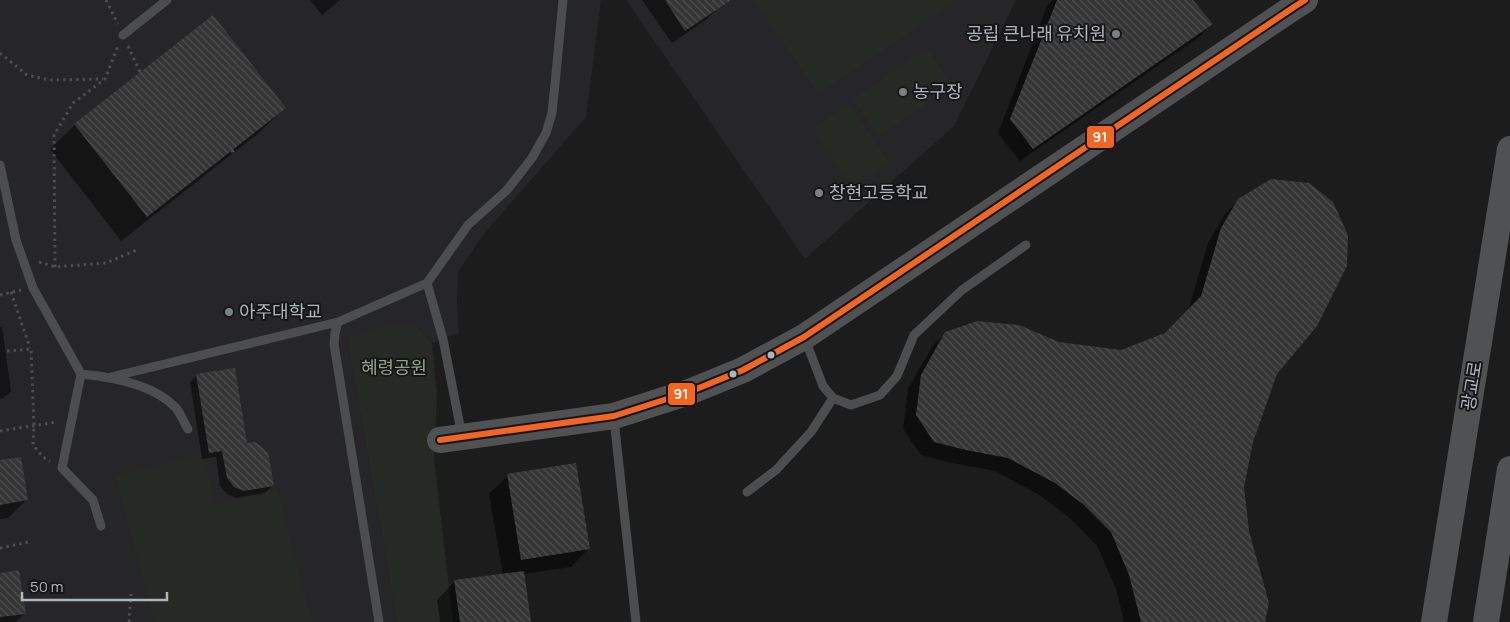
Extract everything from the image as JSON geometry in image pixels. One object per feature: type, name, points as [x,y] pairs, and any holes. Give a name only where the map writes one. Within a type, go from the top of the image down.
[{"type":"street","points":[[451,438],[614,416],[690,392],[743,370],[804,337],[1305,0]]},
{"type":"street","name":"광교로","points":[[1434,622],[1510,149]]},
{"type":"street","points":[[1486,622],[1510,469]]},
{"type":"lane","points":[[123,35],[167,0]]},
{"type":"lane","points":[[111,377],[338,322],[427,283],[468,225],[507,190],[532,158],[546,133],[552,112],[563,0]]},
{"type":"lane","points":[[0,165],[16,240],[32,288],[81,374],[62,468],[93,500],[100,526]]},
{"type":"lane","points":[[804,337],[823,386],[833,398],[851,405],[880,395],[897,376],[914,335],[962,290],[1026,245]]},
{"type":"lane","points":[[427,283],[443,339],[451,438]]},
{"type":"lane","points":[[338,322],[334,333],[334,344],[379,622]]},
{"type":"lane","points":[[81,374],[111,377],[155,392],[177,409],[188,429]]},
{"type":"lane","points":[[747,492],[776,470],[811,432],[833,398]]},
{"type":"lane","points":[[614,416],[636,622]]},
{"type":"path","points":[[106,0],[140,72]]},
{"type":"path","points":[[55,267],[54,135],[73,103],[104,79],[123,35]]},
{"type":"path","points":[[0,53],[27,75],[50,80],[104,79]]},
{"type":"path","points":[[232,150],[234,154]]},
{"type":"path","points":[[22,257],[55,267],[106,263],[139,249]]},
{"type":"path","points":[[0,295],[32,288]]},
{"type":"path","points":[[11,292],[30,348],[34,425],[33,444],[44,458],[62,468]]},
{"type":"path","points":[[7,351],[30,348]]},
{"type":"path","points":[[0,431],[73,419]]},
{"type":"path","points":[[0,548],[29,542]]},
{"type":"path","points":[[130,622],[132,594]]},
{"type":"shaded area","name":"아주대학교","points":[[0,0],[601,0],[586,117],[482,236],[458,272],[459,333],[432,343],[417,326],[347,338],[397,622],[0,622]]},
{"type":"shaded area","name":"창현고등학교","points":[[626,0],[1016,0],[954,126],[805,259]]},
{"type":"green space","points":[[754,0],[956,0],[819,94]]},
{"type":"green space","name":"농구장","points":[[927,48],[952,86],[879,136],[853,99]]},
{"type":"green space","points":[[848,104],[889,162],[853,187],[813,129]]},
{"type":"green space","name":"혜령공원","points":[[394,323],[417,326],[432,343],[437,395],[434,458],[453,622],[397,622],[347,338]]},
{"type":"green space","points":[[203,453],[216,505],[277,489],[312,622],[154,622],[116,476]]},
{"type":"building","points":[[665,0],[731,0],[685,31]]},
{"type":"building","points":[[1057,0],[1193,0],[1213,24],[1033,149],[1010,119]]},
{"type":"building","points":[[213,15],[286,108],[147,217],[74,124]]},
{"type":"building","points":[[1271,179],[1309,183],[1333,202],[1348,235],[1347,266],[1317,326],[1277,374],[1253,442],[1244,487],[1249,531],[1269,603],[1265,622],[1141,622],[1129,575],[1111,532],[1084,505],[1055,483],[1008,458],[934,442],[916,415],[921,375],[945,332],[977,321],[1019,325],[1059,342],[1121,350],[1165,333],[1201,296],[1221,228],[1238,199]]},
{"type":"building","points":[[235,368],[247,443],[255,442],[268,452],[274,486],[244,491],[234,487],[227,478],[222,451],[209,453],[196,374]]},
{"type":"building","points":[[21,457],[28,500],[0,505],[0,460]]},
{"type":"building","points":[[576,463],[590,549],[521,560],[507,474]]},
{"type":"building","points":[[19,570],[26,614],[0,617],[0,573]]},
{"type":"building","points":[[524,571],[531,622],[460,622],[454,580]]},
{"type":"transit line","name":"91","points":[[440,440],[614,416],[689,392],[743,370],[804,337],[1305,0]]},
{"type":"place","name":"공립 큰나래 유치원","points":[[1116,34]]},
{"type":"place","name":"농구장","points":[[903,92]]},
{"type":"place","name":"창현고등학교","points":[[819,193]]},
{"type":"place","name":"아주대학교","points":[[229,312]]}]
